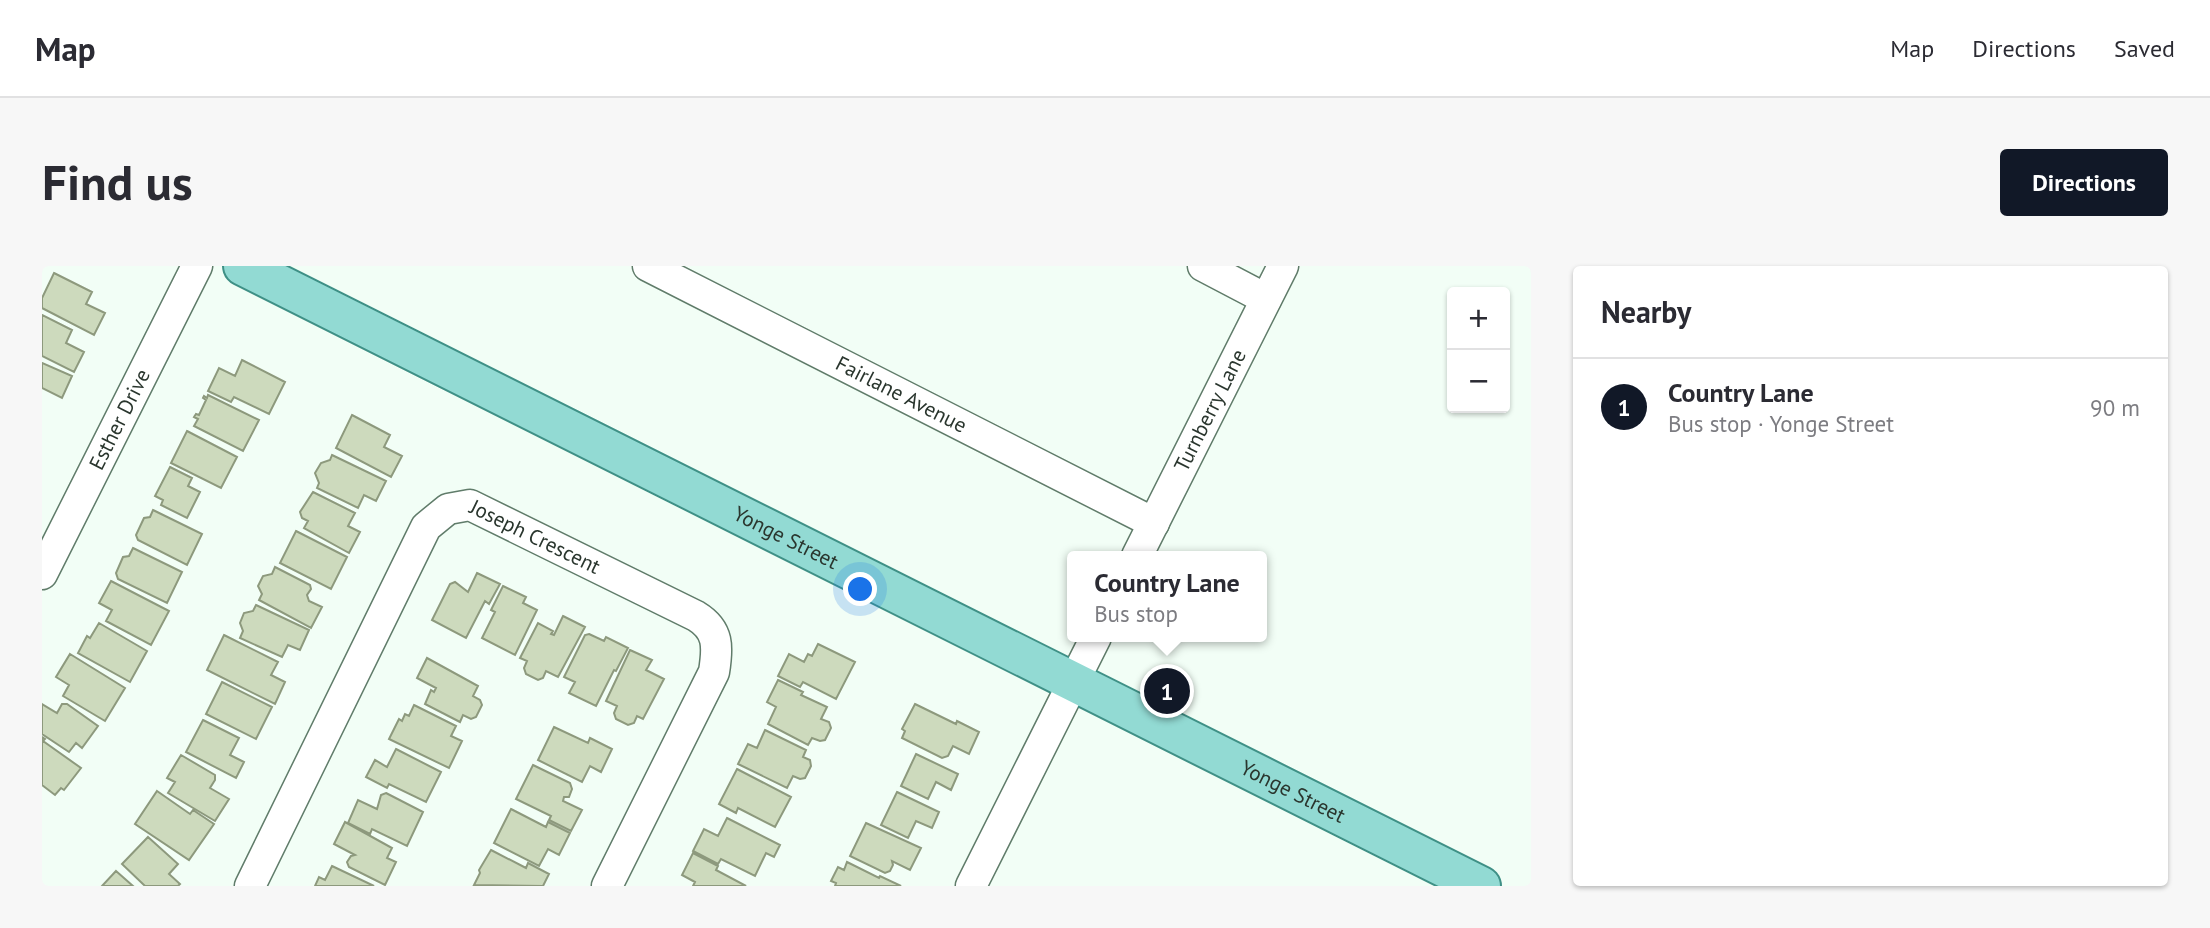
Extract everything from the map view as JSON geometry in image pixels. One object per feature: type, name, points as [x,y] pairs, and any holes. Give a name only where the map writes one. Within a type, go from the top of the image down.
[{"type":"main road","name":"Yonge Street","points":[[243,266],[1481,886]]},
{"type":"street","name":"Esther Drive","points":[[42,574],[197,266]]},
{"type":"street","name":"Fairlane Avenue","points":[[648,266],[1154,523]]},
{"type":"street","points":[[1203,266],[1266,299]]},
{"type":"street","name":"Turnberry Lane","points":[[1140,551],[1283,266]]},
{"type":"street","name":"Joseph Crescent","points":[[250,886],[426,527],[448,509],[470,505],[696,616],[709,624],[715,638],[717,654],[714,672],[607,886]]},
{"type":"street","points":[[971,886],[1094,642]]},
{"type":"building","points":[[54,273],[92,292],[86,304],[105,313],[94,335],[42,308],[42,298]]},
{"type":"building","points":[[42,315],[72,330],[66,343],[84,352],[74,372],[42,356]]},
{"type":"building","points":[[242,360],[285,382],[269,414],[234,397],[231,402],[208,391],[219,368],[235,376]]},
{"type":"building","points":[[42,363],[72,376],[62,398],[42,388]]},
{"type":"building","points":[[208,395],[259,420],[243,451],[194,426],[198,419],[194,417],[199,415],[206,400],[203,398]]},
{"type":"building","points":[[352,415],[390,435],[384,447],[402,456],[391,477],[336,448]]},
{"type":"building","points":[[187,431],[237,457],[221,488],[171,463]]},
{"type":"building","points":[[332,455],[386,481],[376,501],[364,495],[358,508],[317,488],[319,483],[315,473],[321,463],[330,460]]},
{"type":"building","points":[[170,467],[192,478],[188,486],[200,492],[187,518],[161,505],[163,500],[155,496]]},
{"type":"building","points":[[313,492],[355,513],[348,526],[360,532],[349,553],[304,528],[308,521],[302,518],[300,512]]},
{"type":"building","points":[[153,510],[202,534],[187,565],[138,540],[136,535],[144,518],[150,517]]},
{"type":"building","points":[[296,531],[347,557],[331,589],[280,563]]},
{"type":"building","points":[[133,548],[182,572],[167,603],[118,579],[116,573],[123,557],[129,556]]},
{"type":"building","points":[[275,567],[310,585],[311,589],[307,595],[309,601],[322,607],[311,628],[259,600],[262,594],[258,586],[263,576],[272,574]]},
{"type":"building","points":[[477,573],[500,584],[489,604],[485,601],[466,638],[432,620],[450,584],[455,582],[468,592]]},
{"type":"building","points":[[111,581],[169,611],[151,645],[106,621],[112,610],[99,603]]},
{"type":"building","points":[[503,586],[526,597],[523,603],[537,610],[515,655],[482,638],[495,612],[491,610]]},
{"type":"building","points":[[256,605],[309,630],[300,650],[288,645],[282,657],[240,638],[243,631],[240,623],[244,613],[253,611]]},
{"type":"building","points":[[563,616],[585,627],[558,677],[546,671],[543,678],[538,680],[526,674],[524,668],[527,661],[520,658],[538,623],[553,631],[551,634],[554,635]]},
{"type":"building","points":[[99,623],[147,651],[130,682],[78,653],[87,636],[90,638]]},
{"type":"building","points":[[589,634],[604,641],[606,637],[628,648],[596,706],[569,693],[575,682],[564,677],[585,635]]},
{"type":"building","points":[[224,635],[278,662],[271,675],[285,682],[275,704],[207,670]]},
{"type":"building","points":[[818,644],[855,662],[836,699],[803,682],[800,687],[778,676],[789,654],[804,662],[808,654],[812,656]]},
{"type":"building","points":[[630,650],[652,660],[646,670],[664,679],[643,719],[637,716],[634,723],[628,725],[616,719],[614,713],[617,706],[606,701]]},
{"type":"building","points":[[70,654],[125,688],[105,721],[63,696],[69,685],[56,677]]},
{"type":"building","points":[[427,658],[478,686],[473,696],[480,700],[482,705],[476,717],[471,719],[463,715],[460,722],[425,704],[431,690],[434,692],[436,688],[417,678]]},
{"type":"building","points":[[778,680],[827,707],[821,719],[829,722],[831,728],[825,740],[812,738],[808,745],[768,724],[776,707],[767,702]]},
{"type":"building","points":[[222,682],[272,707],[256,739],[206,714]]},
{"type":"building","points":[[42,704],[57,713],[62,704],[67,704],[98,726],[82,748],[76,743],[69,752],[42,734]]},
{"type":"building","points":[[915,704],[979,732],[969,754],[953,746],[948,756],[942,758],[902,738],[905,731],[902,729]]},
{"type":"building","points":[[414,705],[456,726],[451,736],[462,741],[449,768],[389,739],[399,719],[402,721],[405,714],[409,716]]},
{"type":"building","points":[[203,720],[239,738],[230,755],[244,762],[236,778],[186,752]]},
{"type":"building","points":[[554,727],[588,743],[590,738],[612,749],[601,772],[590,766],[582,782],[538,760]]},
{"type":"building","points":[[765,730],[806,750],[803,757],[810,760],[811,766],[805,778],[793,776],[787,788],[738,764],[748,744],[757,748]]},
{"type":"building","points":[[42,737],[45,739],[43,741],[81,768],[64,790],[61,788],[55,795],[42,785]]},
{"type":"building","points":[[396,749],[441,772],[426,802],[389,784],[387,788],[366,777],[375,760],[387,767]]},
{"type":"building","points":[[916,754],[958,774],[951,790],[936,782],[928,799],[901,786]]},
{"type":"building","points":[[181,755],[215,775],[210,788],[229,799],[215,821],[168,793],[175,782],[167,778]]},
{"type":"building","points":[[533,765],[570,783],[572,789],[569,797],[564,797],[563,801],[582,810],[571,831],[549,820],[551,816],[516,799]]},
{"type":"building","points":[[737,769],[791,797],[775,827],[738,808],[736,813],[719,804]]},
{"type":"building","points":[[157,791],[190,814],[193,810],[214,824],[189,860],[135,824]]},
{"type":"building","points":[[897,792],[939,812],[932,828],[916,821],[908,838],[881,825]]},
{"type":"building","points":[[386,793],[423,812],[407,846],[372,829],[370,834],[348,823],[358,800],[377,809],[381,795]]},
{"type":"building","points":[[511,809],[546,827],[548,822],[570,833],[559,855],[548,849],[539,866],[494,843]]},
{"type":"building","points":[[727,818],[780,845],[774,857],[766,853],[755,876],[721,859],[718,864],[693,851],[704,829],[718,836]]},
{"type":"building","points":[[345,822],[392,848],[387,858],[396,862],[385,885],[349,867],[347,862],[355,855],[334,844]]},
{"type":"building","points":[[866,823],[921,848],[910,870],[892,861],[890,871],[885,873],[850,856]]},
{"type":"building","points":[[148,837],[178,864],[169,874],[180,884],[178,886],[145,886],[122,864]]},
{"type":"building","points":[[491,850],[526,868],[528,863],[549,874],[543,886],[474,885]]},
{"type":"building","points":[[693,853],[718,866],[716,870],[746,886],[693,886],[695,882],[682,875]]},
{"type":"building","points":[[847,862],[901,886],[835,886],[836,883],[831,881],[838,867],[844,870]]},
{"type":"building","points":[[332,866],[374,886],[315,886],[319,877],[325,880]]},
{"type":"building","points":[[116,871],[133,886],[102,886]]},
{"type":"place","name":"Country Lane","points":[[1167,691]]}]
